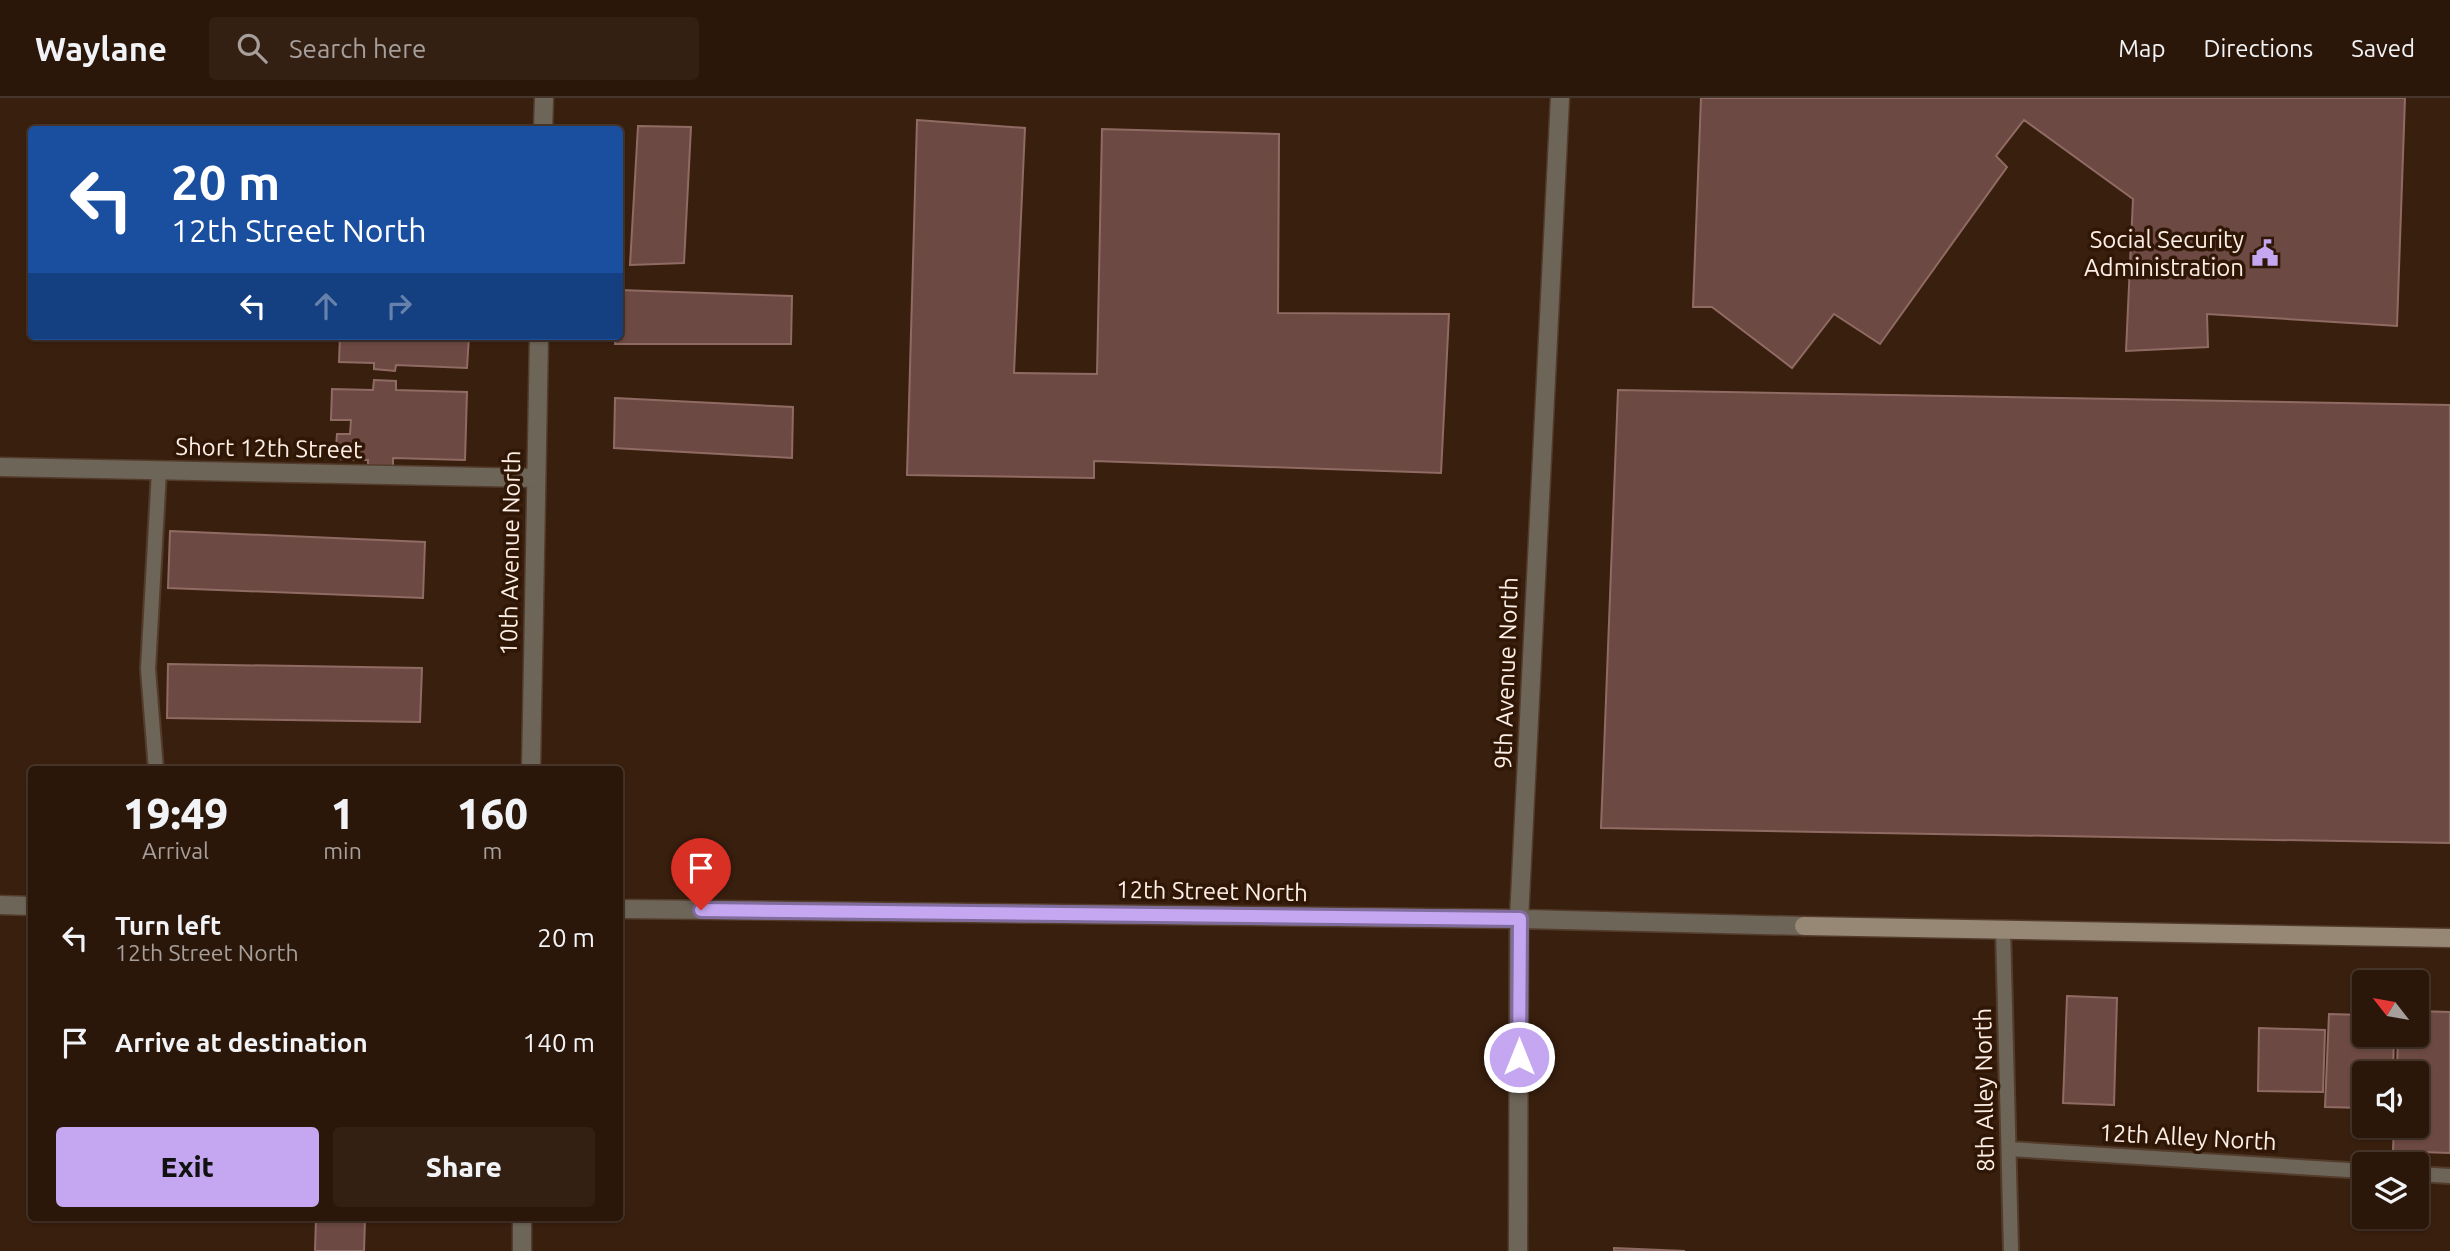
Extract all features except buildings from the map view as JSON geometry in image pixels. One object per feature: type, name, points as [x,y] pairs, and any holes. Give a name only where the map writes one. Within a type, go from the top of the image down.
[{"type":"street","points":[[543,126],[544,98]]},
{"type":"street","name":"9th Avenue North","points":[[1518,1251],[1520,919],[1560,98]]},
{"type":"street","name":"10th Avenue North","points":[[531,766],[539,340]]},
{"type":"street","name":"Short 12th Street","points":[[0,467],[536,478]]},
{"type":"street","points":[[0,905],[28,906]]},
{"type":"street","name":"12th Street North","points":[[623,909],[1520,919],[2003,928]]},
{"type":"street","points":[[2003,928],[2450,938]]},
{"type":"street","points":[[522,1221],[522,1251]]},
{"type":"lane","points":[[156,766],[148,669],[152,557],[159,471]]},
{"type":"lane","name":"8th Alley North","points":[[2003,928],[2011,1251]]},
{"type":"lane","name":"12th Alley North","points":[[2009,1149],[2352,1170]]},
{"type":"lane","points":[[2429,1175],[2450,1176]]},
{"type":"place","name":"Social Security Administration","points":[[2265,253]]},
{"type":"route","points":[[701,910],[1520,919],[1519,1057]]}]
